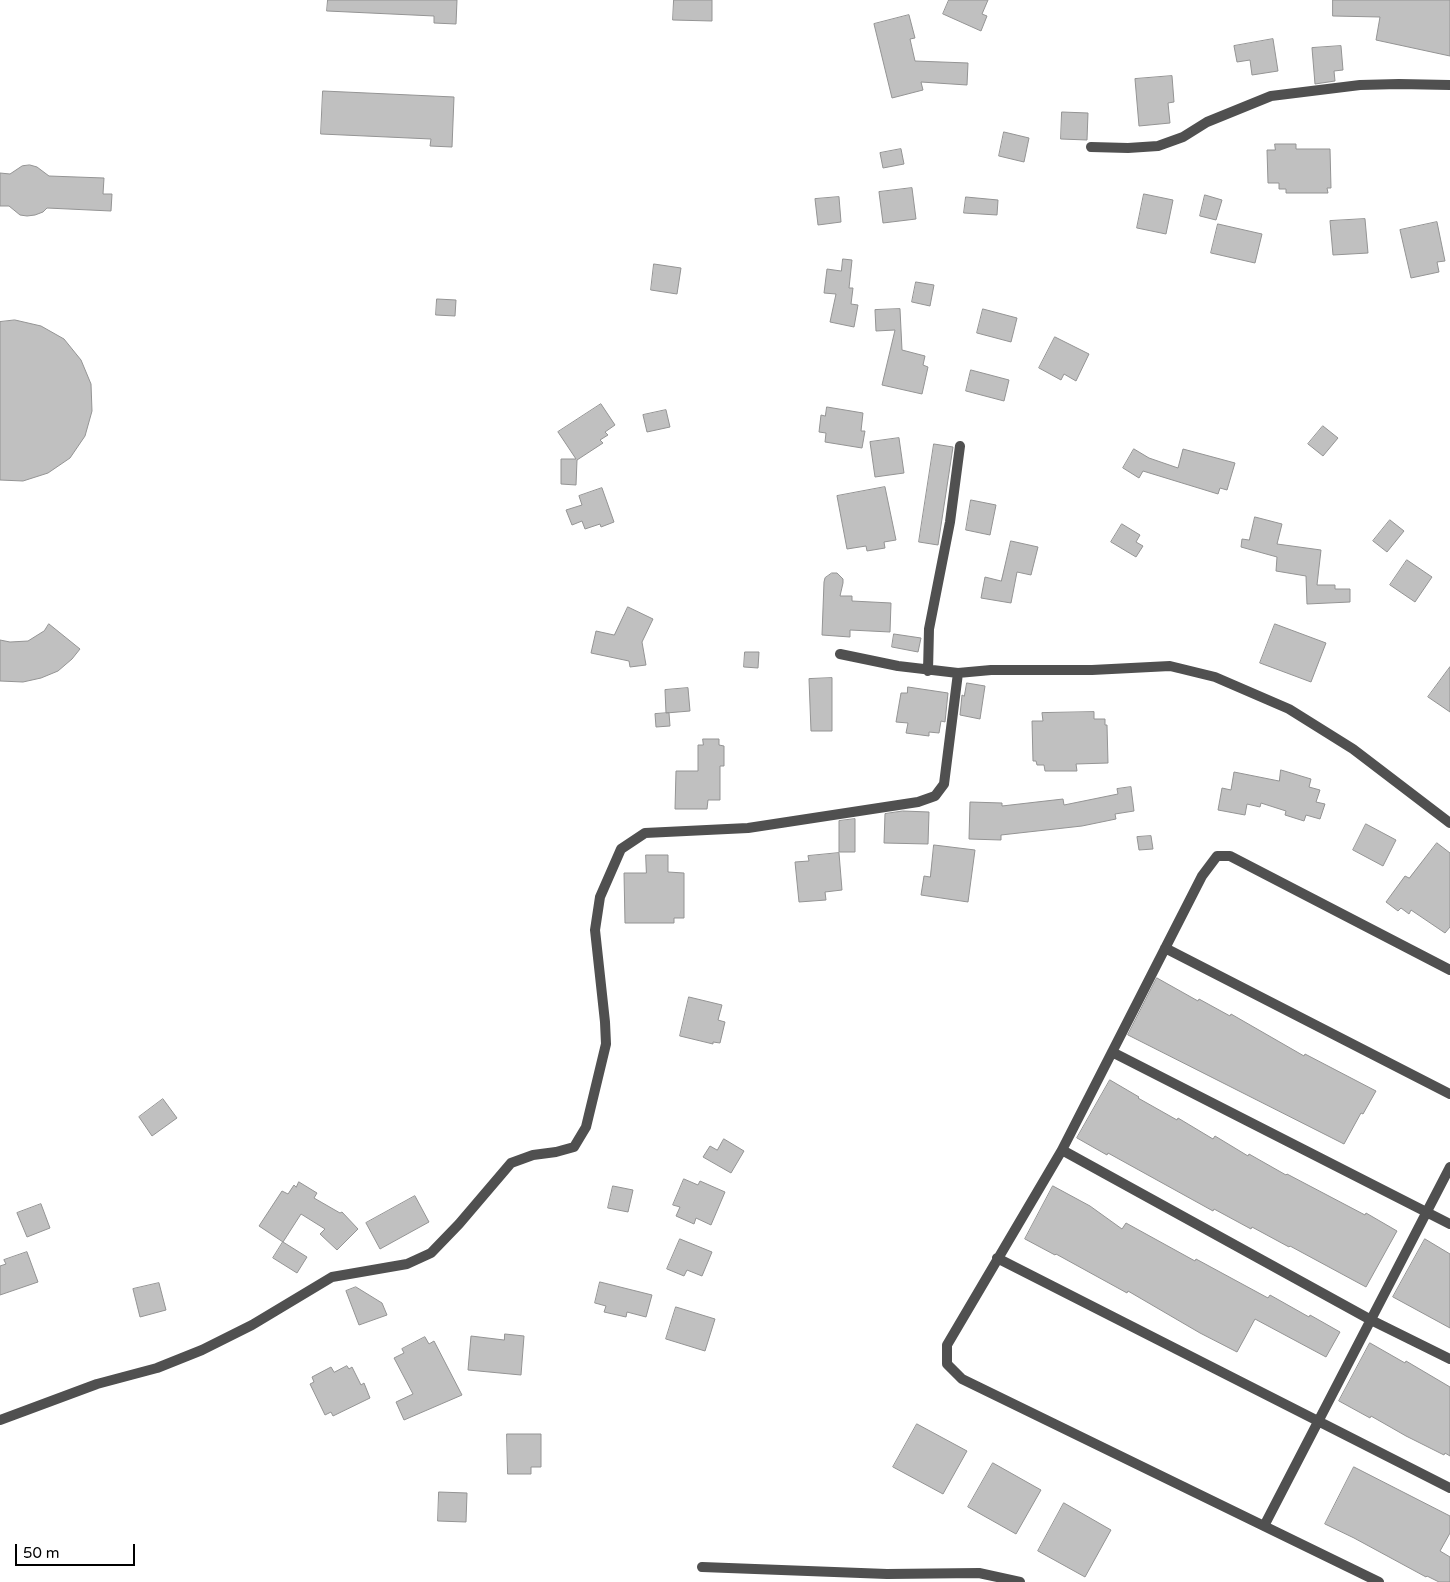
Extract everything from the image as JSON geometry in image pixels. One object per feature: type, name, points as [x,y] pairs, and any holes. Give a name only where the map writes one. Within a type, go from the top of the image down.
[{"type":"street","points":[[1091,147],[1128,148],[1158,146],[1182,137],[1207,122],[1271,96],[1360,85],[1450,85]]},
{"type":"street","points":[[928,671],[929,629],[950,522],[960,446]]},
{"type":"street","points":[[840,654],[928,671],[958,673],[992,670],[1092,670],[1170,666],[1215,677],[1289,709],[1353,749],[1450,823]]},
{"type":"street","points":[[0,1420],[97,1384],[157,1368],[202,1350],[252,1325],[332,1278],[407,1264],[431,1253],[511,1163],[533,1155],[574,1147],[586,1127],[606,1044],[595,930],[600,897],[620,849],[645,834],[748,828],[918,802],[935,796],[944,784],[958,673]]},
{"type":"street","points":[[1379,1582],[962,1379],[947,1364],[947,1345],[1062,1150],[1165,948],[1216,856],[1230,856],[1450,970]]},
{"type":"street","points":[[1165,948],[1450,1094]]},
{"type":"street","points":[[1112,1052],[1450,1224]]},
{"type":"street","points":[[1062,1150],[1371,1320],[1450,1359]]},
{"type":"street","points":[[1264,1526],[1450,1167]]},
{"type":"street","points":[[997,1258],[1450,1488]]},
{"type":"street","points":[[702,1567],[887,1574],[979,1573],[1020,1582]]},
{"type":"building","points":[[328,0],[457,0],[456,24],[434,23],[434,16],[327,11]]},
{"type":"building","points":[[674,0],[712,0],[712,21],[673,20]]},
{"type":"building","points":[[949,0],[988,0],[982,14],[987,16],[981,31],[943,14]]},
{"type":"building","points":[[1333,0],[1450,0],[1450,56],[1376,40],[1380,17],[1333,16]]},
{"type":"building","points":[[909,15],[915,38],[910,39],[915,61],[968,63],[967,85],[921,82],[923,90],[892,98],[874,24]]},
{"type":"building","points":[[1273,39],[1278,71],[1252,75],[1250,60],[1237,62],[1234,46]]},
{"type":"building","points":[[1341,46],[1343,70],[1334,71],[1335,81],[1315,84],[1312,48]]},
{"type":"building","points":[[1172,76],[1174,102],[1168,103],[1170,123],[1139,126],[1135,79]]},
{"type":"building","points":[[323,91],[454,97],[452,147],[430,146],[431,139],[321,134]]},
{"type":"building","points":[[1062,112],[1088,113],[1087,140],[1061,139]]},
{"type":"building","points":[[1004,132],[1029,138],[1024,162],[999,156]]},
{"type":"building","points":[[1275,144],[1296,144],[1296,149],[1330,149],[1331,188],[1327,188],[1328,193],[1286,193],[1286,189],[1279,189],[1279,183],[1268,183],[1267,150],[1275,150]]},
{"type":"building","points":[[901,149],[904,164],[883,168],[880,153]]},
{"type":"building","points":[[30,165],[37,167],[49,176],[104,178],[103,194],[112,194],[111,211],[47,208],[43,212],[27,216],[20,215],[9,206],[0,206],[0,173],[10,174],[22,166]]},
{"type":"building","points":[[912,188],[916,219],[883,223],[879,192]]},
{"type":"building","points":[[1144,194],[1173,200],[1166,234],[1137,228]]},
{"type":"building","points":[[1205,195],[1222,200],[1216,220],[1200,216]]},
{"type":"building","points":[[839,197],[841,222],[818,225],[815,199]]},
{"type":"building","points":[[966,197],[998,200],[997,215],[964,213]]},
{"type":"building","points":[[1365,219],[1368,253],[1333,255],[1330,221]]},
{"type":"building","points":[[1437,222],[1445,261],[1437,262],[1439,272],[1411,278],[1400,230]]},
{"type":"building","points":[[1218,224],[1262,234],[1255,263],[1211,253]]},
{"type":"building","points":[[843,259],[852,260],[849,288],[853,288],[851,304],[858,305],[854,327],[830,322],[836,294],[824,293],[827,269],[841,271]]},
{"type":"building","points":[[654,264],[681,268],[677,294],[651,290]]},
{"type":"building","points":[[916,282],[934,285],[930,306],[912,302]]},
{"type":"building","points":[[437,299],[456,300],[455,316],[436,315]]},
{"type":"building","points":[[900,309],[902,350],[925,356],[923,365],[928,367],[922,394],[882,385],[895,330],[876,331],[875,310]]},
{"type":"building","points":[[983,309],[1017,318],[1011,342],[977,333]]},
{"type":"building","points":[[15,320],[41,326],[64,339],[81,360],[91,384],[92,411],[85,436],[70,458],[48,473],[23,481],[0,480],[0,322]]},
{"type":"building","points":[[1055,337],[1089,354],[1076,381],[1064,374],[1061,380],[1039,368]]},
{"type":"building","points":[[971,370],[1009,380],[1004,401],[966,391]]},
{"type":"building","points":[[601,404],[615,425],[605,432],[608,435],[600,440],[603,443],[577,460],[576,485],[561,484],[561,459],[576,459],[558,432]]},
{"type":"building","points":[[827,407],[863,413],[861,431],[865,431],[862,448],[825,442],[826,433],[819,432],[821,415],[825,416]]},
{"type":"building","points":[[666,410],[670,427],[647,432],[643,415]]},
{"type":"building","points":[[1323,426],[1338,438],[1323,456],[1308,444]]},
{"type":"building","points":[[899,438],[904,473],[875,477],[870,442]]},
{"type":"building","points":[[934,444],[953,447],[938,545],[919,542]]},
{"type":"building","points":[[1134,449],[1149,458],[1178,468],[1183,449],[1235,463],[1227,490],[1220,488],[1218,494],[1143,471],[1139,478],[1123,468]]},
{"type":"building","points":[[885,487],[896,540],[884,542],[885,548],[867,551],[866,546],[847,549],[837,496]]},
{"type":"building","points":[[602,488],[614,522],[601,527],[600,524],[585,529],[582,521],[572,525],[566,510],[582,505],[579,496]]},
{"type":"building","points":[[971,500],[996,505],[990,535],[966,530]]},
{"type":"building","points":[[1255,517],[1282,524],[1277,544],[1321,550],[1317,585],[1335,585],[1335,589],[1350,589],[1350,602],[1307,604],[1306,576],[1276,571],[1277,557],[1241,547],[1242,539],[1249,540]]},
{"type":"building","points":[[1390,520],[1404,531],[1387,552],[1373,541]]},
{"type":"building","points":[[1122,524],[1140,535],[1136,542],[1143,546],[1136,557],[1111,542]]},
{"type":"building","points":[[1011,541],[1038,547],[1031,575],[1017,572],[1011,603],[981,598],[985,577],[1001,581]]},
{"type":"building","points":[[1407,560],[1432,577],[1415,602],[1390,585]]},
{"type":"building","points":[[832,573],[837,573],[843,579],[840,596],[852,596],[852,601],[891,603],[890,632],[850,630],[850,637],[822,635],[824,582],[825,578]]},
{"type":"building","points":[[628,607],[653,619],[642,642],[646,665],[630,667],[629,661],[591,653],[596,631],[614,635]]},
{"type":"building","points":[[49,624],[80,649],[72,659],[58,671],[41,678],[23,682],[0,681],[0,640],[10,642],[28,641],[44,631]]},
{"type":"building","points":[[1275,624],[1326,643],[1311,682],[1260,663]]},
{"type":"building","points":[[894,634],[921,638],[918,652],[892,647]]},
{"type":"building","points":[[745,652],[759,652],[758,668],[744,667]]},
{"type":"building","points":[[1450,667],[1450,712],[1428,697]]},
{"type":"building","points":[[832,678],[832,731],[811,731],[809,679]]},
{"type":"building","points":[[967,683],[985,686],[980,719],[960,715],[962,695],[964,696]]},
{"type":"building","points":[[908,687],[948,693],[945,722],[941,721],[939,733],[929,732],[929,736],[906,733],[908,723],[896,722],[901,693],[907,693]]},
{"type":"building","points":[[688,688],[690,711],[666,713],[665,690]]},
{"type":"building","points":[[1094,712],[1094,719],[1105,719],[1105,725],[1107,725],[1108,763],[1076,764],[1077,771],[1045,771],[1044,765],[1037,765],[1036,761],[1033,761],[1032,721],[1043,721],[1042,713]]},
{"type":"building","points":[[669,713],[670,726],[656,727],[655,714]]},
{"type":"building","points":[[703,739],[719,739],[719,745],[724,746],[724,766],[720,766],[720,800],[708,800],[707,809],[675,809],[676,771],[698,771],[698,745],[703,745]]},
{"type":"building","points":[[1281,770],[1311,779],[1309,787],[1320,790],[1316,802],[1325,804],[1320,819],[1306,815],[1304,821],[1285,815],[1286,811],[1261,803],[1260,807],[1247,804],[1245,815],[1218,810],[1222,788],[1231,790],[1234,772],[1279,781]]},
{"type":"building","points":[[1131,787],[1134,811],[1115,814],[1116,819],[1082,826],[1001,835],[1001,840],[969,839],[970,802],[1002,803],[1002,806],[1063,799],[1064,805],[1118,794],[1117,789]]},
{"type":"building","points":[[903,811],[929,812],[928,844],[884,843],[885,814]]},
{"type":"building","points":[[855,819],[855,852],[839,852],[839,821]]},
{"type":"building","points":[[1366,824],[1396,840],[1383,866],[1353,850]]},
{"type":"building","points":[[1151,836],[1153,849],[1139,850],[1137,837]]},
{"type":"building","points":[[1437,843],[1450,853],[1450,927],[1445,933],[1411,910],[1409,914],[1401,908],[1398,911],[1386,902],[1405,876],[1409,878]]},
{"type":"building","points":[[934,845],[975,850],[968,902],[921,895],[924,876],[930,877]]},
{"type":"building","points":[[839,853],[842,890],[825,892],[826,900],[799,902],[795,862],[809,861],[808,856]]},
{"type":"building","points":[[646,855],[668,855],[668,872],[684,873],[684,918],[674,918],[674,923],[625,923],[624,873],[646,873]]},
{"type":"building","points":[[1157,978],[1198,1001],[1199,999],[1230,1016],[1231,1014],[1304,1056],[1305,1054],[1376,1091],[1344,1144],[1128,1035]]},
{"type":"building","points":[[689,997],[722,1005],[718,1020],[725,1022],[720,1043],[713,1042],[713,1044],[680,1036]]},
{"type":"building","points":[[1110,1080],[1138,1098],[1177,1120],[1178,1118],[1213,1139],[1215,1136],[1248,1156],[1249,1154],[1365,1215],[1366,1213],[1397,1231],[1366,1287],[1252,1227],[1251,1229],[1214,1209],[1213,1211],[1077,1138]]},
{"type":"building","points":[[163,1099],[177,1118],[152,1136],[139,1117]]},
{"type":"building","points":[[724,1139],[744,1151],[731,1173],[703,1157],[710,1146],[717,1150]]},
{"type":"building","points":[[684,1179],[698,1185],[700,1181],[725,1192],[711,1225],[696,1218],[694,1224],[676,1216],[680,1207],[673,1205]]},
{"type":"building","points":[[299,1182],[317,1193],[314,1198],[340,1213],[342,1212],[358,1229],[337,1250],[320,1234],[325,1229],[301,1214],[283,1242],[259,1226],[282,1191],[288,1194],[294,1185],[296,1187]]},
{"type":"building","points":[[613,1186],[633,1190],[628,1212],[608,1208]]},
{"type":"building","points":[[1053,1186],[1090,1206],[1122,1229],[1126,1223],[1195,1261],[1196,1259],[1268,1298],[1270,1295],[1340,1332],[1326,1357],[1255,1319],[1237,1352],[1128,1291],[1127,1293],[1025,1239]]},
{"type":"building","points":[[415,1196],[429,1222],[380,1249],[366,1223]]},
{"type":"building","points":[[41,1204],[50,1228],[27,1237],[17,1213]]},
{"type":"building","points":[[680,1239],[712,1252],[702,1276],[687,1270],[684,1276],[667,1269]]},
{"type":"building","points":[[1425,1239],[1450,1254],[1450,1328],[1393,1297]]},
{"type":"building","points":[[283,1242],[307,1257],[297,1273],[273,1258]]},
{"type":"building","points":[[27,1252],[38,1282],[0,1295],[0,1266],[6,1264],[4,1260]]},
{"type":"building","points":[[600,1282],[652,1295],[646,1317],[627,1312],[626,1317],[604,1312],[606,1306],[595,1303]]},
{"type":"building","points":[[159,1283],[166,1310],[140,1317],[133,1289]]},
{"type":"building","points":[[356,1287],[382,1303],[387,1315],[359,1325],[346,1291]]},
{"type":"building","points":[[676,1307],[715,1319],[705,1351],[666,1339]]},
{"type":"building","points":[[505,1334],[524,1336],[521,1375],[468,1370],[471,1336],[504,1340]]},
{"type":"building","points":[[425,1337],[429,1344],[434,1341],[462,1395],[404,1420],[396,1402],[413,1394],[394,1358],[404,1353],[402,1349]]},
{"type":"building","points":[[1370,1343],[1405,1363],[1406,1361],[1450,1387],[1450,1456],[1445,1453],[1444,1455],[1339,1401]]},
{"type":"building","points":[[347,1366],[349,1369],[352,1367],[361,1385],[364,1383],[370,1398],[333,1416],[331,1412],[325,1415],[310,1384],[314,1382],[312,1377],[331,1367],[334,1372]]},
{"type":"building","points":[[917,1424],[967,1451],[943,1494],[893,1467]]},
{"type":"building","points":[[507,1434],[541,1434],[541,1467],[531,1467],[531,1474],[508,1474]]},
{"type":"building","points":[[993,1463],[1041,1490],[1016,1534],[968,1507]]},
{"type":"building","points":[[1354,1467],[1450,1516],[1450,1533],[1440,1551],[1450,1557],[1450,1582],[1439,1582],[1426,1577],[1325,1524]]},
{"type":"building","points":[[439,1492],[467,1493],[466,1522],[438,1521]]},
{"type":"building","points":[[1064,1503],[1111,1530],[1085,1577],[1038,1551]]}]
